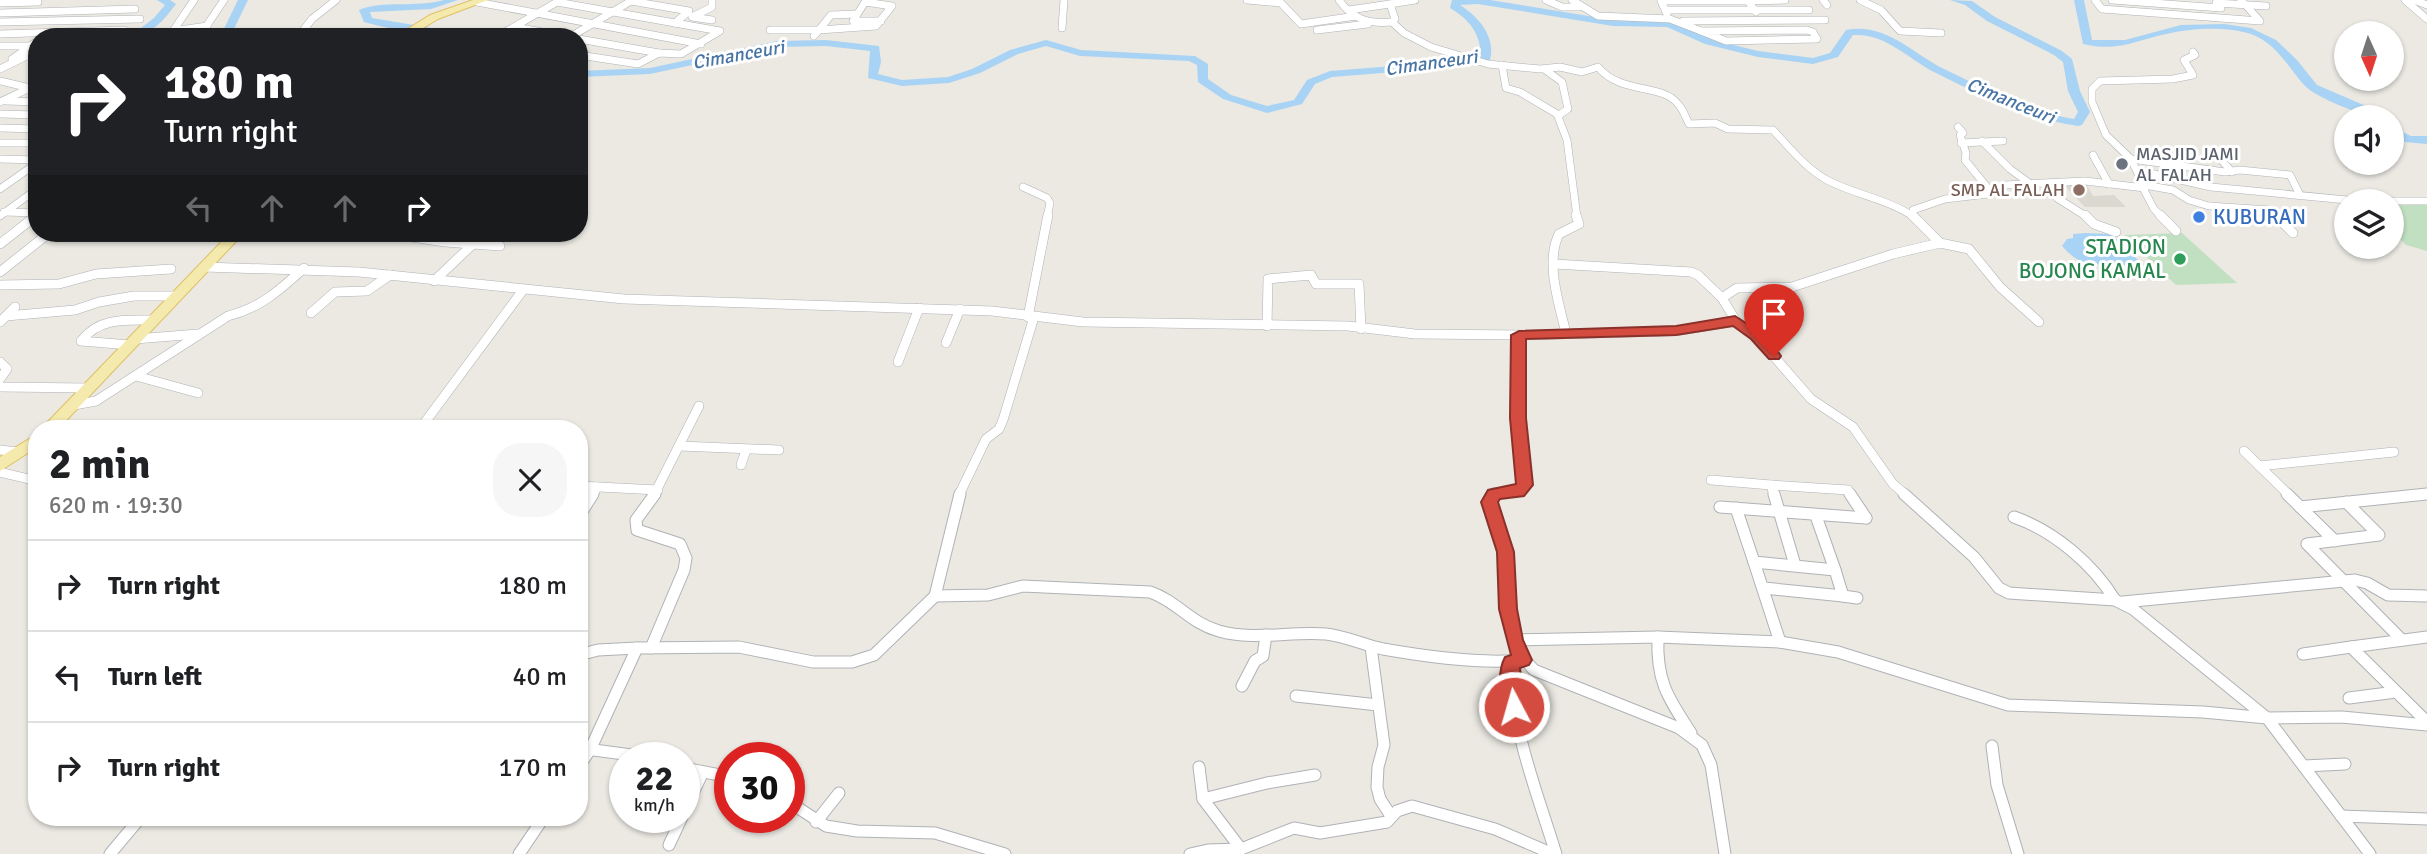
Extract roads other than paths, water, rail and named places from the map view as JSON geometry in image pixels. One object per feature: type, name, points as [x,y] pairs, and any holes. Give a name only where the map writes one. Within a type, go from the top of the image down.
[{"type":"main road","points":[[421,28],[480,1]]},
{"type":"main road","points":[[59,420],[228,242]]},
{"type":"main road","points":[[0,465],[28,445]]},
{"type":"street","points":[[174,28],[194,0]]},
{"type":"street","points":[[190,28],[207,26],[224,0]]},
{"type":"street","points":[[305,28],[336,0]]},
{"type":"street","points":[[669,7],[681,0]]},
{"type":"street","points":[[712,0],[712,7],[692,17],[712,20]]},
{"type":"street","points":[[770,30],[816,33],[876,26],[892,6],[882,1],[870,0]]},
{"type":"street","points":[[1062,28],[1064,0]]},
{"type":"street","points":[[1250,0],[1281,3],[1301,24],[1356,16]]},
{"type":"street","points":[[1339,0],[1368,24]]},
{"type":"street","points":[[1349,10],[1415,0]]},
{"type":"street","points":[[1546,0],[1562,7],[1580,6]]},
{"type":"street","points":[[1572,0],[1598,16],[1642,13],[1673,20],[1700,31],[1727,41],[1817,39],[1810,31],[1700,31]]},
{"type":"street","points":[[1673,20],[1661,1],[1785,0]]},
{"type":"street","points":[[1860,0],[1881,10],[1891,18],[1899,31],[1941,33]]},
{"type":"street","points":[[2095,0],[2102,9],[2260,22],[2243,2]]},
{"type":"street","points":[[2112,0],[2217,4],[2243,2],[2266,6]]},
{"type":"street","points":[[0,1],[38,2]]},
{"type":"street","points":[[480,1],[701,44]]},
{"type":"street","points":[[585,28],[631,1],[688,11],[675,23]]},
{"type":"street","points":[[881,21],[853,20],[864,2],[882,1]]},
{"type":"street","points":[[1748,1],[1764,20]]},
{"type":"street","points":[[2410,1],[2427,7]]},
{"type":"street","points":[[2410,1],[2427,19]]},
{"type":"street","points":[[515,27],[557,2],[720,32],[681,54],[659,53],[588,40]]},
{"type":"street","points":[[1390,3],[1395,19],[1392,22]]},
{"type":"street","points":[[2217,4],[2230,19]]},
{"type":"street","points":[[0,13],[135,9]]},
{"type":"street","points":[[1665,10],[1808,10]]},
{"type":"street","points":[[54,28],[78,11]]},
{"type":"street","points":[[816,33],[831,15],[856,14]]},
{"type":"street","points":[[0,22],[140,19]]},
{"type":"street","points":[[1673,20],[1825,20]]},
{"type":"street","points":[[68,28],[77,21]]},
{"type":"street","points":[[1317,30],[1392,22],[1404,33],[1431,47],[1485,63],[1544,69],[1560,66],[1582,72],[1598,67],[1616,83],[1668,96],[1678,103],[1689,124],[1715,123],[1728,129],[1773,130],[1800,160],[1828,181],[1893,204],[1913,216],[1940,243]]},
{"type":"street","points":[[515,27],[520,28]]},
{"type":"street","points":[[0,34],[28,35]]},
{"type":"street","points":[[0,46],[28,46]]},
{"type":"street","points":[[14,62],[12,59],[28,50]]},
{"type":"street","points":[[2176,231],[2154,209],[2131,159],[2110,142],[2092,102],[2095,85],[2100,81],[2173,79],[2193,75],[2184,60],[2196,55],[2193,52]]},
{"type":"street","points":[[588,57],[633,65],[643,63],[659,53]]},
{"type":"street","points":[[0,70],[28,55]]},
{"type":"street","points":[[1502,65],[1506,88],[1520,92],[1524,97],[1559,115],[1567,136],[1574,194],[1573,214],[1579,224],[1557,237],[1554,277],[1566,333]]},
{"type":"street","points":[[1544,69],[1562,82],[1569,106],[1567,111],[1559,115]]},
{"type":"street","points":[[0,70],[7,74],[0,79]]},
{"type":"street","points":[[0,79],[28,87]]},
{"type":"street","points":[[0,89],[13,83]]},
{"type":"street","points":[[2,102],[28,89]]},
{"type":"street","points":[[2,102],[28,102]]},
{"type":"street","points":[[0,114],[28,116]]},
{"type":"street","points":[[1958,127],[1963,133],[1961,143],[1966,153],[1965,159],[1991,192]]},
{"type":"street","points":[[0,128],[28,129]]},
{"type":"street","points":[[1982,141],[2010,169],[2032,185]]},
{"type":"street","points":[[1961,143],[2003,141]]},
{"type":"street","points":[[0,143],[28,144]]},
{"type":"street","points":[[2216,154],[2232,172]]},
{"type":"street","points":[[2093,155],[2109,184]]},
{"type":"street","points":[[2131,159],[2232,172],[2240,170],[2290,175],[2299,193]]},
{"type":"street","points":[[2,160],[28,161]]},
{"type":"street","points":[[0,189],[28,168]]},
{"type":"street","points":[[2137,170],[2211,187],[2334,199]]},
{"type":"street","points":[[1913,216],[1913,210],[1919,206],[1991,192],[2004,186],[2085,181],[2173,190],[2189,200],[2209,206],[2270,210]]},
{"type":"street","points":[[2045,185],[2057,198],[2082,212],[2094,224],[2116,233]]},
{"type":"street","points":[[935,596],[957,502],[986,439],[999,429],[1003,420],[1031,317],[1050,202],[1023,187]]},
{"type":"street","points":[[2251,190],[2293,233]]},
{"type":"street","points":[[2,213],[28,195]]},
{"type":"street","points":[[2404,200],[2427,201]]},
{"type":"street","points":[[2,213],[28,214]]},
{"type":"street","points":[[0,244],[28,221]]},
{"type":"street","points":[[0,272],[38,242]]},
{"type":"street","points":[[448,242],[499,246]]},
{"type":"street","points":[[1722,298],[1737,288],[1798,286],[1893,254],[1940,243],[1969,249],[2000,287],[2039,322]]},
{"type":"street","points":[[434,281],[473,244]]},
{"type":"street","points":[[1554,264],[1691,272],[1702,278],[1722,298],[1735,321],[1756,336],[1811,399],[1849,423],[1893,484],[1974,557],[2002,590],[2119,601],[2361,581],[2388,595],[2427,596]]},
{"type":"street","points":[[204,267],[304,268],[624,299],[960,309],[1115,323],[1348,326],[1403,334],[1519,335],[1676,331],[1735,321]]},
{"type":"street","points":[[74,405],[96,401],[228,316],[248,311],[271,298],[304,268]]},
{"type":"street","points":[[0,285],[60,284],[96,274],[171,270]]},
{"type":"street","points":[[311,313],[335,292],[367,291],[390,275]]},
{"type":"street","points":[[1267,326],[1268,279],[1311,275],[1316,284],[1359,284],[1361,329]]},
{"type":"street","points":[[427,420],[523,290]]},
{"type":"street","points":[[3,319],[75,310],[99,302],[134,296],[175,296]]},
{"type":"street","points":[[3,319],[15,307]]},
{"type":"street","points":[[898,362],[919,308]]},
{"type":"street","points":[[946,344],[960,309]]},
{"type":"street","points":[[153,320],[110,320],[91,327],[81,341],[133,342],[201,334]]},
{"type":"street","points":[[1519,335],[1518,418],[1525,485],[1518,492],[1494,494],[1490,502],[1506,552],[1508,609],[1517,661],[1510,679],[1514,707],[1554,854]]},
{"type":"street","points":[[0,362],[7,369],[0,379]]},
{"type":"street","points":[[136,376],[198,393]]},
{"type":"street","points":[[0,387],[89,388]]},
{"type":"street","points":[[651,648],[687,561],[684,548],[675,541],[637,530],[636,520],[658,490],[699,406]]},
{"type":"street","points":[[680,446],[779,450]]},
{"type":"street","points":[[0,450],[18,452]]},
{"type":"street","points":[[741,465],[746,450]]},
{"type":"street","points":[[2244,451],[2334,541]]},
{"type":"street","points":[[2259,466],[2394,452]]},
{"type":"street","points":[[0,472],[28,479]]},
{"type":"street","points":[[1712,480],[1848,490],[1866,518],[1720,507]]},
{"type":"street","points":[[1771,485],[1777,513],[1795,565]]},
{"type":"street","points":[[588,486],[658,490]]},
{"type":"street","points":[[588,502],[597,487]]},
{"type":"street","points":[[2300,507],[2427,494]]},
{"type":"street","points":[[2346,502],[2379,536],[2307,544],[2402,640]]},
{"type":"street","points":[[1736,508],[1760,585],[1857,598]]},
{"type":"street","points":[[1816,516],[1843,596]]},
{"type":"street","points":[[2014,517],[2038,525],[2105,582],[2119,601],[2230,686],[2267,718],[2370,854]]},
{"type":"street","points":[[1754,562],[1835,570]]},
{"type":"street","points":[[588,653],[637,648],[739,647],[825,663],[864,660],[881,649],[935,596],[975,597],[1023,586],[1150,592],[1168,598],[1190,619],[1204,627],[1245,635],[1327,634],[1371,647],[1517,661],[1547,676],[1679,728],[1695,739]]},
{"type":"street","points":[[1764,587],[1780,642]]},
{"type":"street","points":[[1242,686],[1255,661],[1263,656],[1266,635]]},
{"type":"street","points":[[1514,640],[1658,637],[1780,642],[1838,652],[2008,705],[2203,712],[2267,718],[2342,717],[2427,724]]},
{"type":"street","points":[[1658,637],[1658,681],[1675,711],[1702,746],[1711,765],[1725,854]]},
{"type":"street","points":[[2302,654],[2427,637]]},
{"type":"street","points":[[1371,647],[1384,745],[1378,768],[1377,787],[1383,806],[1391,816]]},
{"type":"street","points":[[588,743],[637,648]]},
{"type":"street","points":[[2351,648],[2427,724]]},
{"type":"street","points":[[2349,698],[2396,692]]},
{"type":"street","points":[[1296,696],[1378,705]]},
{"type":"street","points":[[1992,746],[1997,759],[1996,786],[2013,829],[2018,854]]},
{"type":"street","points":[[588,749],[609,752]]},
{"type":"street","points":[[2304,766],[2344,764]]},
{"type":"street","points":[[1199,767],[1203,799],[1241,849]]},
{"type":"street","points":[[700,771],[714,774]]},
{"type":"street","points":[[700,778],[703,772]]},
{"type":"street","points":[[1203,799],[1267,783],[1315,775]]},
{"type":"street","points":[[816,822],[839,793]]},
{"type":"street","points":[[1190,854],[1208,850],[1241,849],[1289,829],[1327,832],[1387,822],[1397,811],[1412,806],[1430,808],[1496,829],[1554,854]]},
{"type":"street","points":[[805,814],[816,822],[843,830],[935,833],[1005,854]]},
{"type":"street","points":[[2342,816],[2427,819]]},
{"type":"street","points":[[110,854],[133,826]]},
{"type":"street","points":[[519,854],[538,826]]},
{"type":"street","points":[[669,845],[675,833]]},
{"type":"water","points":[[2073,234],[2112,234],[2144,266],[2094,264],[2079,260],[2062,246],[2067,239],[2073,238]]},
{"type":"waterway","name":"Cimanceuri","points":[[147,28],[158,20],[171,4],[162,0]]},
{"type":"waterway","name":"Cimanceuri","points":[[229,28],[243,0]]},
{"type":"waterway","name":"Cimanceuri","points":[[404,28],[368,20],[364,10],[388,6],[431,6],[453,0]]},
{"type":"waterway","name":"Cimanceuri","points":[[588,74],[650,71],[777,44],[826,43],[875,48],[876,62],[872,76],[902,83],[949,80],[976,71],[1014,52],[1046,43],[1080,53],[1191,58],[1203,64],[1202,80],[1227,97],[1267,110],[1298,102],[1311,82],[1330,74],[1470,63],[1486,58],[1479,27],[1454,6],[1456,2],[1478,1],[1613,23],[1669,24],[1709,42],[1758,54],[1813,61],[1834,55],[1850,32],[1874,33],[1936,69],[2005,102],[2041,115],[2078,123],[2084,112],[2074,91],[2068,61],[2058,53],[1991,19],[1968,3],[1955,0]]},
{"type":"waterway","name":"Cimanceuri","points":[[2079,0],[2087,42],[2115,45],[2181,28],[2224,27],[2248,30],[2272,43],[2293,62],[2313,87],[2352,105]]},
{"type":"waterway","name":"Cimanceuri","points":[[2404,136],[2427,140]]},
{"type":"place","name":"MASJID JAMI AL FALAH","points":[[2122,164]]},
{"type":"place","name":"SMP AL FALAH","points":[[2079,190]]},
{"type":"place","name":"KUBURAN","points":[[2199,217]]},
{"type":"place","name":"STADION BOJONG KAMAL","points":[[2180,259]]}]
